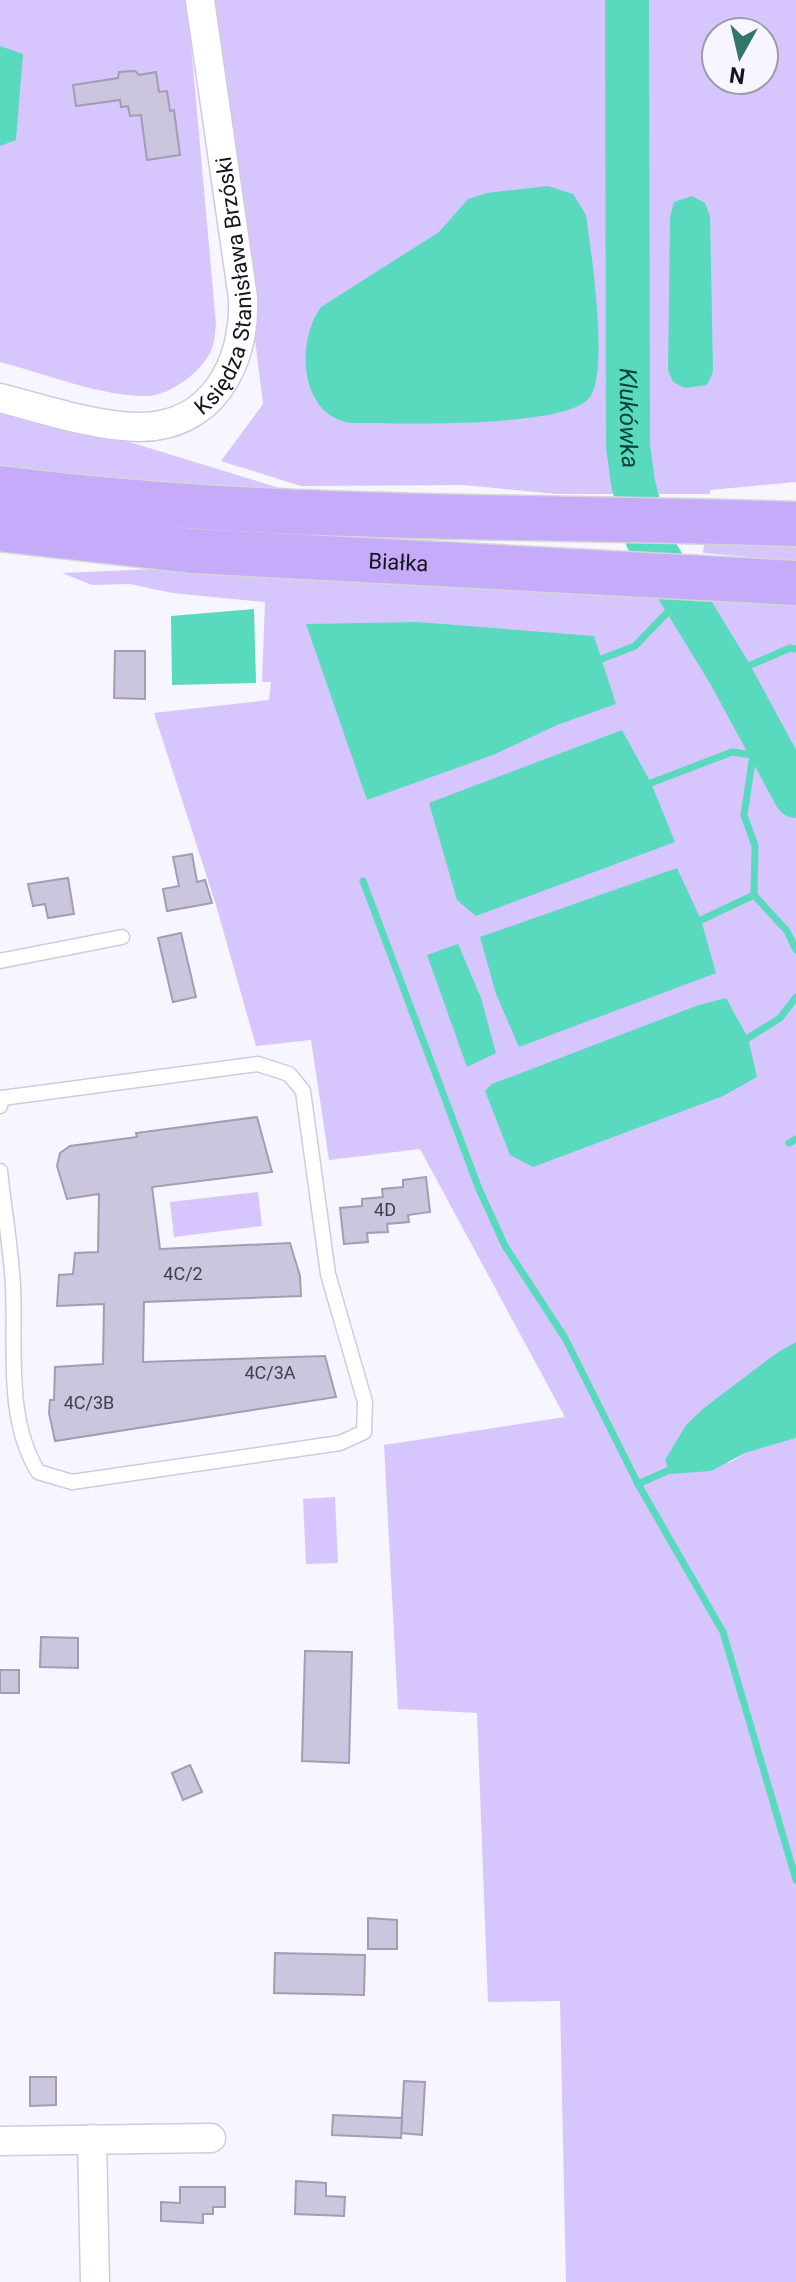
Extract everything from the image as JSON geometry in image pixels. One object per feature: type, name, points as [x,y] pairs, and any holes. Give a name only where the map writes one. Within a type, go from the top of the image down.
[{"type":"highway","name":"Białka","points":[[0,488],[178,508],[556,521],[796,524]]},
{"type":"highway","name":"Białka","points":[[0,529],[153,548],[796,583]]},
{"type":"street","name":"Księdza Stanisława Brzóski","points":[[0,398],[110,424],[147,427],[171,422],[199,407],[233,368],[242,339],[243,298],[200,0]]},
{"type":"street","points":[[0,2141],[211,2138]]},
{"type":"street","points":[[92,2139],[95,2282]]},
{"type":"lane","points":[[96,556],[153,548]]},
{"type":"lane","points":[[0,961],[122,937]]},
{"type":"lane","points":[[0,1106],[2,1098],[258,1064],[289,1074],[303,1091],[328,1274],[365,1402],[364,1432],[340,1443],[72,1482],[38,1472],[25,1450],[12,1366],[13,1287],[0,1171]]},
{"type":"shaded area","points":[[0,0],[187,0],[216,324],[213,345],[202,365],[194,374],[164,392],[144,396],[109,392],[0,362]]},
{"type":"shaded area","points":[[213,0],[796,0],[796,482],[710,490],[710,494],[556,494],[464,485],[301,486],[221,461],[263,404]]},
{"type":"shaded area","points":[[0,46],[23,54],[16,140],[0,146]]},
{"type":"shaded area","points":[[548,186],[573,194],[586,215],[598,337],[598,362],[590,397],[575,407],[550,415],[479,422],[351,423],[334,417],[321,407],[312,393],[306,358],[313,322],[321,307],[439,232],[468,199],[487,193]]},
{"type":"shaded area","points":[[692,196],[705,203],[710,216],[713,372],[707,385],[685,388],[673,382],[668,370],[670,217],[674,202]]},
{"type":"shaded area","points":[[0,410],[113,437],[309,497],[455,496],[483,500],[235,500],[83,488],[0,477]]},
{"type":"shaded area","points":[[706,531],[796,534],[796,561],[703,553]]},
{"type":"shaded area","points":[[180,568],[668,599],[732,601],[796,598],[796,1342],[778,1352],[686,1425],[729,1463],[745,1453],[796,1438],[796,2282],[566,2282],[560,2001],[488,2002],[477,1713],[398,1709],[384,1445],[565,1417],[420,1149],[329,1160],[311,1040],[256,1046],[216,905],[154,713],[269,700],[271,682],[262,682],[265,602],[172,593],[130,584],[92,585],[62,573]]},
{"type":"shaded area","points":[[254,609],[256,683],[172,685],[171,616]]},
{"type":"shaded area","points":[[417,622],[594,636],[616,704],[557,725],[493,755],[367,800],[306,624]]},
{"type":"shaded area","points":[[622,730],[651,783],[675,842],[476,916],[457,900],[429,803]]},
{"type":"shaded area","points":[[677,868],[701,920],[716,973],[519,1047],[496,994],[480,937]]},
{"type":"shaded area","points":[[458,944],[481,998],[496,1053],[467,1067],[427,955]]},
{"type":"shaded area","points":[[726,998],[748,1038],[757,1077],[723,1096],[533,1167],[510,1155],[485,1091],[492,1084],[696,1006]]},
{"type":"shaded area","points":[[258,1192],[262,1226],[174,1237],[170,1202]]},
{"type":"shaded area","points":[[796,1342],[796,1438],[745,1453],[711,1471],[671,1474],[665,1460],[686,1425],[778,1352]]},
{"type":"shaded area","points":[[335,1497],[338,1563],[306,1564],[303,1499]]},
{"type":"building","points":[[135,71],[139,75],[156,72],[159,92],[167,91],[170,111],[174,110],[180,155],[147,160],[141,115],[130,116],[128,106],[121,107],[120,100],[76,106],[73,85],[118,78],[119,72]]},
{"type":"building","points":[[115,651],[145,651],[145,699],[114,698]]},
{"type":"building","points":[[192,854],[197,882],[205,880],[212,903],[167,911],[163,889],[179,886],[173,857]]},
{"type":"building","points":[[68,878],[74,914],[48,918],[45,904],[33,906],[28,884]]},
{"type":"building","points":[[181,933],[196,997],[173,1002],[158,938]]},
{"type":"building","points":[[257,1117],[272,1172],[152,1187],[160,1249],[290,1243],[300,1276],[301,1296],[144,1302],[143,1362],[325,1356],[336,1397],[55,1441],[49,1413],[50,1400],[54,1400],[55,1367],[103,1364],[104,1304],[57,1306],[59,1275],[73,1274],[75,1253],[98,1252],[99,1194],[67,1199],[57,1166],[60,1153],[70,1146],[137,1137],[136,1133]]},
{"type":"building","points":[[426,1177],[430,1212],[408,1215],[409,1222],[387,1224],[388,1232],[367,1233],[368,1242],[344,1244],[340,1208],[362,1206],[362,1199],[383,1197],[382,1189],[403,1187],[403,1180]]},
{"type":"building","points":[[41,1637],[78,1638],[78,1668],[40,1667]]},
{"type":"building","points":[[305,1651],[352,1652],[349,1763],[302,1761]]},
{"type":"building","points":[[0,1670],[19,1670],[19,1693],[0,1693]]},
{"type":"building","points":[[190,1765],[202,1792],[183,1800],[172,1773]]},
{"type":"building","points":[[368,1918],[397,1920],[397,1949],[368,1949]]},
{"type":"building","points":[[275,1953],[365,1955],[364,1995],[274,1993]]},
{"type":"building","points":[[30,2077],[56,2077],[56,2105],[30,2106]]},
{"type":"building","points":[[404,2081],[425,2082],[422,2135],[401,2133]]},
{"type":"building","points":[[333,2115],[402,2118],[401,2138],[332,2135]]},
{"type":"building","points":[[296,2181],[326,2183],[326,2196],[345,2197],[344,2216],[295,2214]]},
{"type":"building","points":[[180,2187],[225,2187],[225,2207],[213,2207],[213,2214],[203,2214],[203,2223],[161,2221],[161,2202],[180,2203]]},
{"type":"waterway","name":"Klukówka","points":[[627,0],[628,446],[633,483],[647,538],[730,674],[796,796]]},
{"type":"waterway","points":[[599,660],[635,646],[682,597]]},
{"type":"waterway","points":[[730,674],[790,648],[796,649]]},
{"type":"waterway","points":[[768,742],[753,755],[744,815],[755,846],[754,895],[787,931],[796,950]]},
{"type":"waterway","points":[[651,783],[732,752],[753,755]]},
{"type":"waterway","points":[[363,881],[479,1189],[505,1246],[565,1338],[638,1484],[723,1632],[796,1880]]},
{"type":"waterway","points":[[701,920],[754,895]]},
{"type":"waterway","points":[[748,1038],[780,1018],[796,997]]},
{"type":"waterway","points":[[789,1143],[796,1139]]},
{"type":"waterway","points":[[638,1484],[676,1467]]}]
